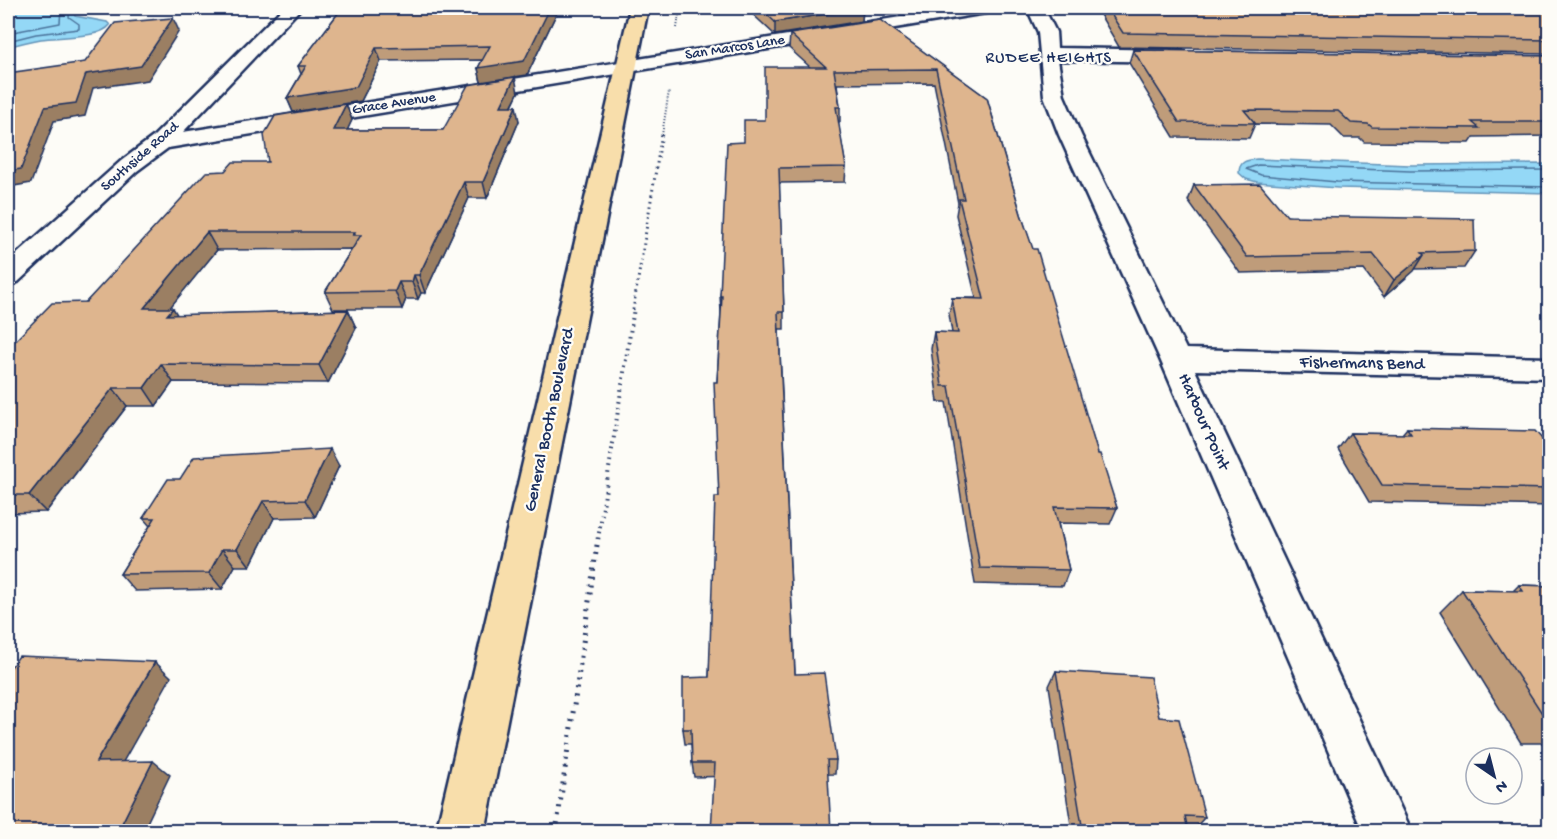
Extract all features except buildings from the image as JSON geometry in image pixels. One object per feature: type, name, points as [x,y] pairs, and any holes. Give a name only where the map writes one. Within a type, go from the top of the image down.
[{"type":"highway","name":"General Booth Boulevard","points":[[460,831],[639,8]]},
{"type":"street","name":"Southside Road","points":[[8,276],[129,166],[161,142],[292,8]]},
{"type":"street","name":"San Marcos Lane","points":[[627,66],[957,10],[986,8]]},
{"type":"street","name":"Harbour Point","points":[[1036,8],[1047,32],[1054,96],[1070,135],[1175,359],[1388,831]]},
{"type":"street","points":[[1048,54],[1191,57]]},
{"type":"street","name":"Grace Avenue","points":[[161,142],[627,66]]},
{"type":"street","name":"Fishermans Bend","points":[[1175,359],[1550,368]]},
{"type":"path","points":[[556,831],[613,435],[680,8]]},
{"type":"water","points":[[8,8],[77,8],[74,12],[75,16],[107,22],[110,25],[97,33],[88,35],[41,39],[8,47]]},
{"type":"water","points":[[1257,159],[1410,165],[1549,164],[1549,193],[1338,188],[1257,182],[1246,179],[1239,173],[1239,169],[1247,161]]},
{"type":"district","name":"RUDEE HEIGHTS","points":[[1049,59]]}]
